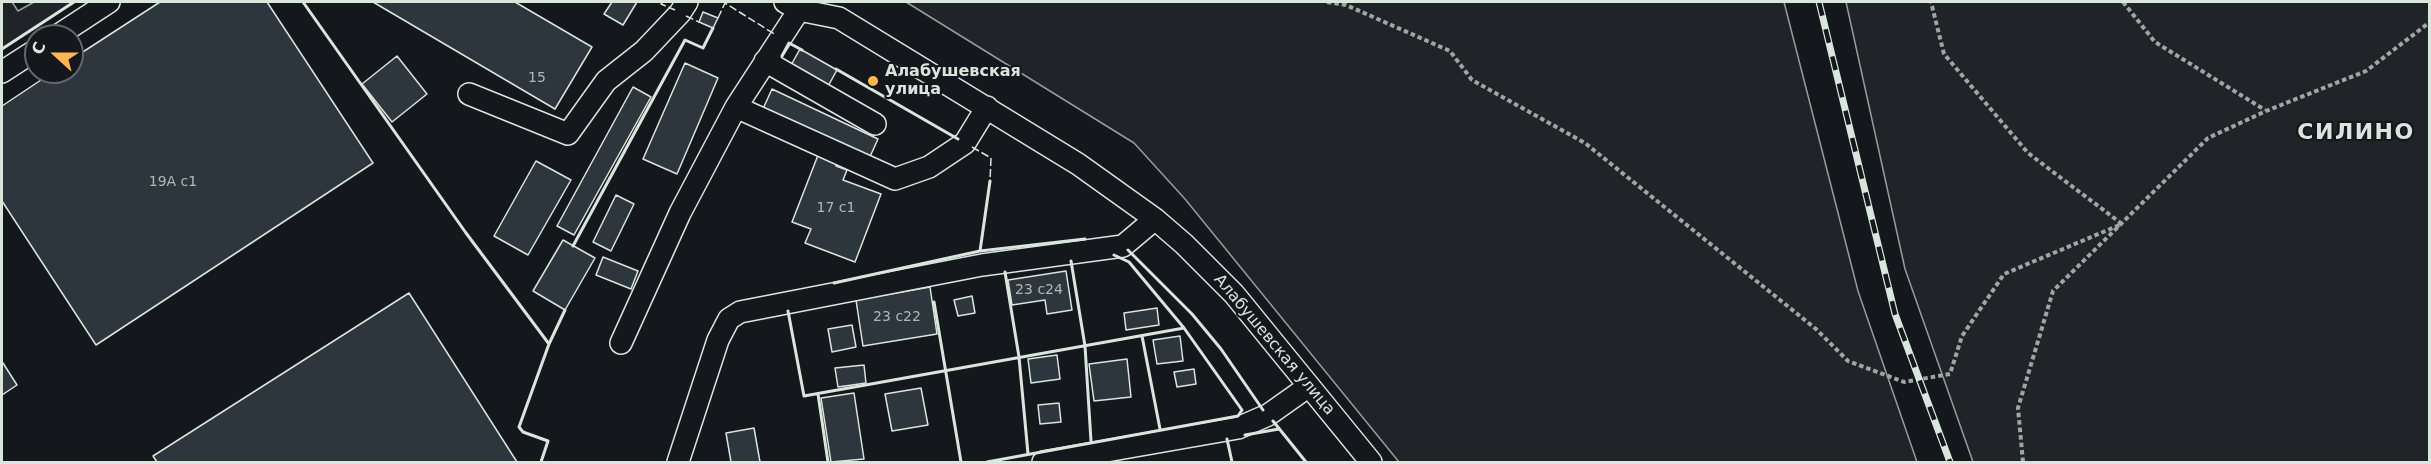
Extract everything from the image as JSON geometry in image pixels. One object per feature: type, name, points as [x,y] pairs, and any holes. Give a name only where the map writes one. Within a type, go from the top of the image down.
[{"type":"street","points":[[75,24],[109,2]]},
{"type":"street","points":[[469,94],[568,134],[606,81],[644,51],[680,13],[687,2]]},
{"type":"street","points":[[621,343],[680,213],[736,107],[765,62],[792,6]]},
{"type":"street","name":"Алабушевская улица","points":[[792,6],[834,10],[1078,164],[1155,219],[1191,250],[1234,294],[1371,462]]},
{"type":"street","points":[[2,72],[24,58]]},
{"type":"street","points":[[765,62],[875,124]]},
{"type":"street","points":[[736,107],[895,179],[929,167],[965,143],[987,107]]},
{"type":"street","points":[[678,462],[718,340],[729,319],[740,312],[982,265],[1123,246],[1155,219]]},
{"type":"street","points":[[1043,462],[1238,428],[1282,407],[1309,386]]},
{"type":"path","points":[[1327,2],[1347,5],[1450,51],[1472,80],[1585,142],[1816,329],[1848,362],[1904,382],[1950,374],[1962,336],[2004,274],[2122,224]]},
{"type":"path","points":[[1931,2],[1944,54],[2028,153],[2122,224]]},
{"type":"path","points":[[2123,2],[2155,42],[2266,111]]},
{"type":"path","points":[[2023,462],[2018,408],[2053,291],[2208,138],[2266,111],[2366,72],[2430,22]]},
{"type":"shaded area","points":[[2,2],[12,2],[18,11],[34,2],[74,2],[40,24],[24,24],[24,35],[2,49]]},
{"type":"shaded area","points":[[906,2],[1784,2],[1858,291],[1917,462],[1399,462],[1185,199],[1134,143]]},
{"type":"shaded area","points":[[1846,2],[2429,2],[2429,462],[1973,462],[1905,269]]},
{"type":"building","points":[[160,2],[267,2],[373,163],[96,345],[2,201],[2,106],[35,84],[84,84],[84,51]]},
{"type":"building","points":[[373,2],[515,2],[592,47],[555,109]]},
{"type":"building","points":[[612,2],[637,2],[623,25],[604,14]]},
{"type":"building","points":[[703,12],[718,18],[713,28],[699,22]]},
{"type":"building","points":[[800,49],[837,70],[827,88],[790,67]]},
{"type":"building","points":[[397,56],[427,94],[392,122],[362,84]]},
{"type":"building","points":[[685,63],[718,78],[677,174],[643,159]]},
{"type":"building","points":[[633,87],[651,97],[574,235],[557,226]]},
{"type":"building","points":[[772,89],[878,139],[868,161],[762,111]]},
{"type":"building","points":[[820,150],[839,157],[836,166],[847,170],[843,180],[881,194],[855,262],[805,243],[811,229],[792,222]]},
{"type":"building","points":[[536,161],[571,180],[528,255],[494,236]]},
{"type":"building","points":[[616,195],[634,204],[611,251],[593,242]]},
{"type":"building","points":[[563,240],[595,258],[565,310],[533,291]]},
{"type":"building","points":[[603,257],[638,271],[631,289],[596,275]]},
{"type":"building","points":[[1066,271],[1072,310],[1047,314],[1045,300],[1012,305],[1008,280]]},
{"type":"building","points":[[930,287],[937,334],[863,346],[856,300]]},
{"type":"building","points":[[409,293],[517,462],[157,462],[153,456]]},
{"type":"building","points":[[972,296],[975,313],[958,316],[954,300]]},
{"type":"building","points":[[1157,308],[1159,325],[1126,330],[1124,313]]},
{"type":"building","points":[[852,325],[856,347],[832,352],[828,329]]},
{"type":"building","points":[[1180,336],[1183,361],[1157,364],[1153,340]]},
{"type":"building","points":[[1057,355],[1060,379],[1031,383],[1028,359]]},
{"type":"building","points":[[1127,359],[1131,397],[1094,401],[1089,364]]},
{"type":"building","points":[[2,364],[17,385],[2,395]]},
{"type":"building","points":[[864,365],[866,383],[838,387],[835,368]]},
{"type":"building","points":[[1194,369],[1196,384],[1177,387],[1174,372]]},
{"type":"building","points":[[921,388],[928,425],[892,431],[885,394]]},
{"type":"building","points":[[854,393],[864,459],[831,462],[821,398]]},
{"type":"building","points":[[1059,403],[1061,422],[1040,424],[1038,405]]},
{"type":"building","points":[[754,428],[760,462],[731,462],[726,433]]},
{"type":"railway","points":[[1819,2],[1895,314],[1950,462]]},
{"type":"fence","points":[[663,2],[661,4],[675,10]]},
{"type":"fence","points":[[718,18],[725,3],[776,35]]},
{"type":"fence","points":[[686,16],[699,22]]},
{"type":"fence","points":[[972,147],[991,158],[990,181]]},
{"type":"wall","points":[[2,49],[74,2]]},
{"type":"wall","points":[[303,2],[466,233],[549,344]]},
{"type":"wall","points":[[573,246],[685,40],[703,48],[713,28]]},
{"type":"wall","points":[[782,56],[789,43],[802,50]]},
{"type":"wall","points":[[836,69],[958,139]]},
{"type":"wall","points":[[980,251],[990,181]]},
{"type":"wall","points":[[834,283],[980,251],[1085,239]]},
{"type":"wall","points":[[1128,250],[1192,314],[1221,349],[1263,410]]},
{"type":"wall","points":[[987,462],[1238,416],[1242,410],[1184,328],[1129,262],[1114,255]]},
{"type":"wall","points":[[1071,261],[1085,346],[1091,441]]},
{"type":"wall","points":[[1005,272],[1019,357],[1028,454]]},
{"type":"wall","points":[[934,302],[961,462]]},
{"type":"wall","points":[[541,462],[548,441],[523,432],[519,427],[549,344],[565,310]]},
{"type":"wall","points":[[788,311],[804,396],[1184,328]]},
{"type":"wall","points":[[1142,336],[1160,429]]},
{"type":"wall","points":[[818,394],[828,462]]},
{"type":"wall","points":[[1273,421],[1306,462]]},
{"type":"wall","points":[[1245,435],[1279,429]]},
{"type":"wall","points":[[1227,439],[1232,462]]},
{"type":"place","name":"Алабушевская улица","points":[[873,81]]},
{"type":"district","name":"СИЛИНО","points":[[2356,133]]}]
